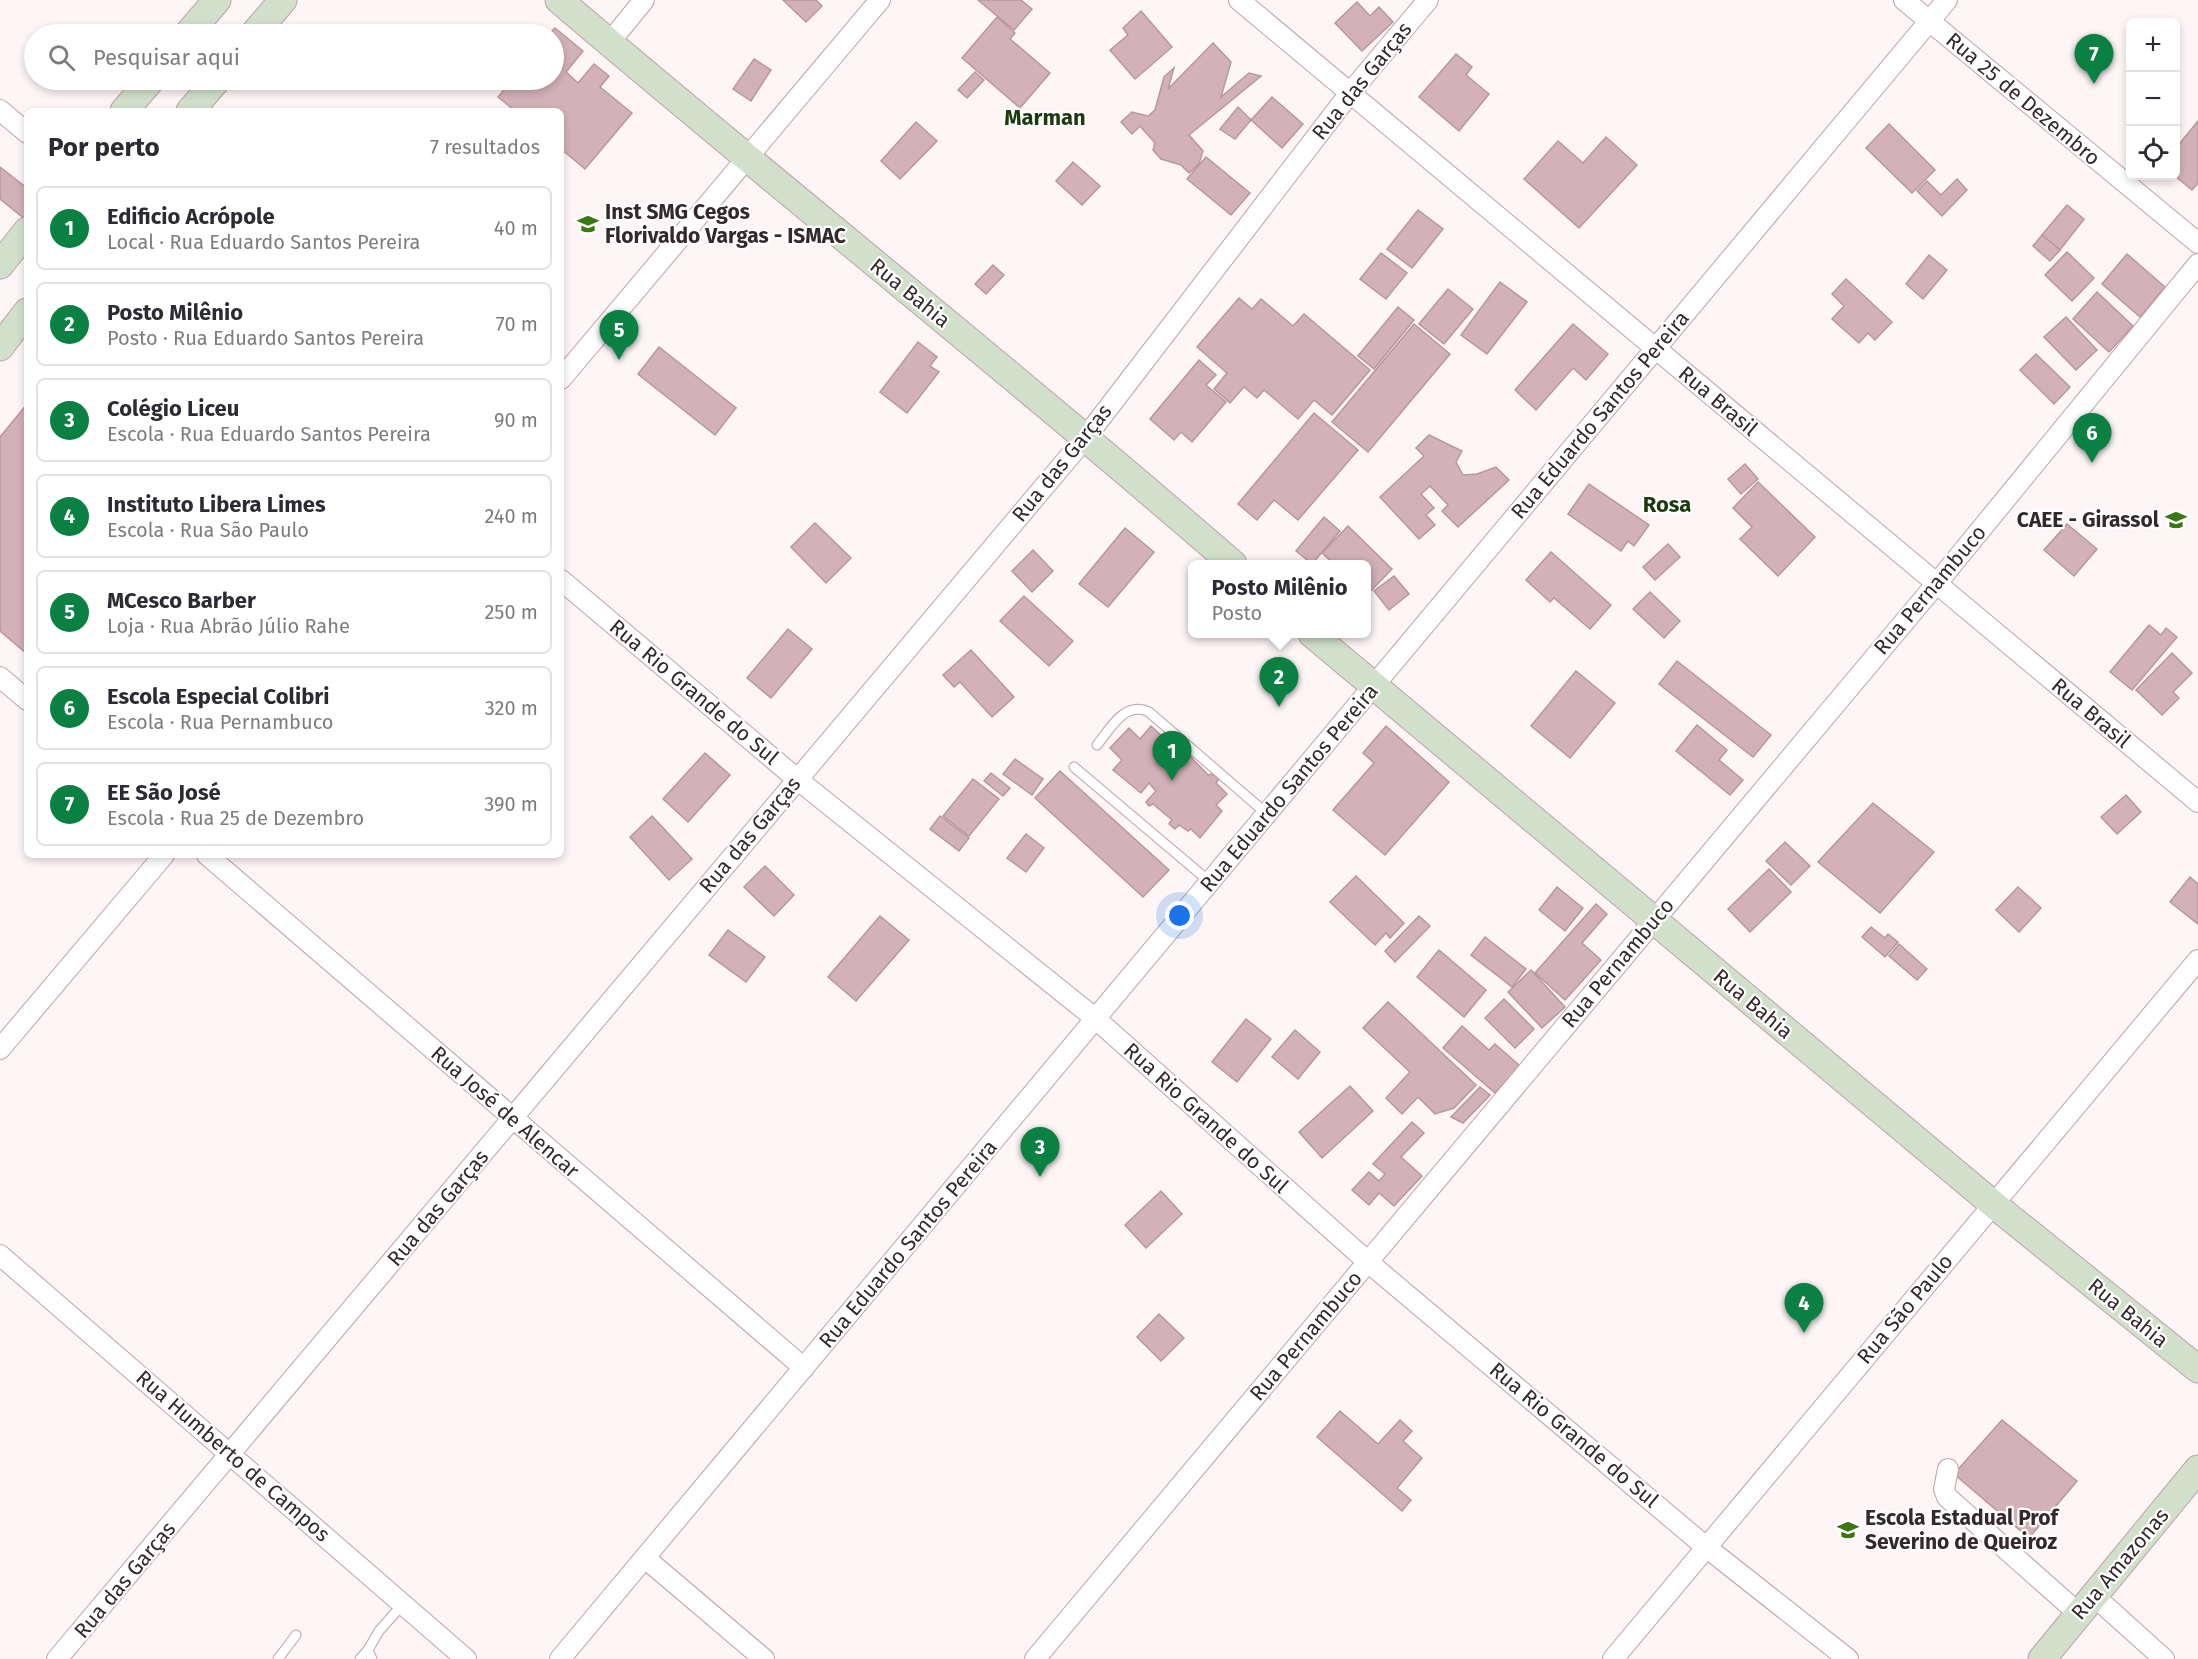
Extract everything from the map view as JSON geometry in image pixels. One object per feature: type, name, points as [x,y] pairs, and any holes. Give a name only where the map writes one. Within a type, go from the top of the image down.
[{"type":"main road","points":[[197,24],[217,0]]},
{"type":"main road","points":[[263,24],[283,0]]},
{"type":"main road","name":"Rua Bahia","points":[[559,0],[746,159],[1086,436],[1228,560]]},
{"type":"main road","points":[[127,108],[142,90]]},
{"type":"main road","points":[[193,108],[208,90]]},
{"type":"main road","points":[[0,265],[24,235]]},
{"type":"main road","points":[[0,347],[24,316]]},
{"type":"main road","name":"Rua Bahia","points":[[1318,638],[1373,687],[1993,1204],[2198,1369]]},
{"type":"main road","name":"Rua Amazonas","points":[[2042,1659],[2198,1469]]},
{"type":"street","points":[[609,43],[644,0]]},
{"type":"street","points":[[564,375],[880,0]]},
{"type":"street","name":"Rua Brasil","points":[[1239,0],[2198,802]]},
{"type":"street","name":"Rua das Garças","points":[[57,1659],[232,1454],[1086,436],[1350,93],[1428,0]]},
{"type":"street","name":"Rua 25 de Dezembro","points":[[1904,0],[2198,243]]},
{"type":"street","name":"Rua Eduardo Santos Pereira","points":[[560,1659],[1947,0]]},
{"type":"street","points":[[0,110],[24,130]]},
{"type":"street","name":"Rua Pernambuco","points":[[1035,1659],[1937,584],[2198,264]]},
{"type":"street","name":"Rua Rio Grande do Sul","points":[[564,583],[797,779],[1096,1019],[1368,1262],[1706,1547],[1848,1659]]},
{"type":"street","points":[[0,677],[24,697]]},
{"type":"street","points":[[0,1050],[161,858]]},
{"type":"street","name":"Rua José de Alencar","points":[[210,858],[804,1368]]},
{"type":"street","name":"Rua São Paulo","points":[[1613,1659],[2198,960]]},
{"type":"street","name":"Rua Humberto de Campos","points":[[0,1255],[466,1659]]},
{"type":"street","points":[[1948,1469],[1944,1489],[1947,1497],[2086,1604],[2164,1659]]},
{"type":"street","points":[[645,1558],[764,1659]]},
{"type":"lane","points":[[1097,745],[1119,718],[1130,709],[1140,708],[1149,712],[1267,814]]},
{"type":"lane","points":[[1074,767],[1210,882]]},
{"type":"lane","points":[[360,1659],[370,1654],[380,1631],[404,1604]]},
{"type":"lane","points":[[278,1659],[296,1635]]},
{"type":"building","points":[[783,0],[816,0],[822,6],[806,22]]},
{"type":"building","points":[[978,0],[1021,0],[1032,9],[1014,30]]},
{"type":"building","points":[[1357,2],[1370,16],[1379,7],[1393,22],[1362,51],[1335,23]]},
{"type":"building","points":[[1141,11],[1172,47],[1135,79],[1110,50],[1128,35],[1123,28]]},
{"type":"building","points":[[997,17],[1015,33],[1010,39],[1050,73],[1020,108],[962,58]]},
{"type":"building","points":[[564,35],[583,51],[566,72],[578,83],[594,64],[609,76],[600,87],[632,113],[585,169],[564,152],[564,108],[511,108],[498,97],[504,90],[564,90]]},
{"type":"building","points":[[1213,43],[1231,62],[1221,97],[1249,73],[1261,76],[1189,135],[1203,151],[1199,164],[1189,173],[1181,165],[1161,159],[1153,150],[1155,143],[1140,126],[1132,134],[1121,122],[1132,112],[1148,116],[1155,110],[1164,77],[1174,68],[1168,89]]},
{"type":"building","points":[[1456,54],[1472,67],[1466,75],[1489,94],[1459,131],[1419,97]]},
{"type":"building","points":[[754,59],[771,70],[751,101],[733,89]]},
{"type":"building","points":[[975,72],[984,80],[967,98],[958,90]]},
{"type":"building","points":[[1272,97],[1303,124],[1282,148],[1251,120]]},
{"type":"building","points":[[1238,107],[1251,120],[1235,139],[1220,129]]},
{"type":"building","points":[[2198,121],[2198,183],[2192,190],[2180,180],[2180,143]]},
{"type":"building","points":[[916,122],[937,141],[900,179],[881,161]]},
{"type":"building","points":[[1889,124],[1935,170],[1912,193],[1866,148]]},
{"type":"building","points":[[1606,137],[1637,165],[1579,228],[1524,179],[1558,141],[1583,163]]},
{"type":"building","points":[[1206,157],[1250,193],[1231,215],[1187,179]]},
{"type":"building","points":[[1073,162],[1100,186],[1082,205],[1056,181]]},
{"type":"building","points":[[0,167],[24,186],[24,218],[0,199]]},
{"type":"building","points":[[1957,179],[1967,190],[1942,216],[1917,191],[1927,181],[1941,195]]},
{"type":"building","points":[[2067,205],[2084,219],[2060,250],[2042,235]]},
{"type":"building","points":[[1418,210],[1443,229],[1412,268],[1387,249]]},
{"type":"building","points":[[2042,235],[2060,250],[2050,261],[2033,246]]},
{"type":"building","points":[[2067,252],[2094,278],[2072,301],[2045,275]]},
{"type":"building","points":[[1381,253],[1407,273],[1386,299],[1360,279]]},
{"type":"building","points":[[2127,254],[2165,287],[2140,317],[2102,284]]},
{"type":"building","points":[[1929,255],[1947,270],[1923,299],[1906,284]]},
{"type":"building","points":[[993,265],[1004,275],[986,294],[975,284]]},
{"type":"building","points":[[1846,279],[1892,322],[1875,340],[1868,333],[1859,343],[1832,319],[1844,306],[1832,294]]},
{"type":"building","points":[[1500,282],[1527,302],[1487,354],[1461,335]]},
{"type":"building","points":[[1448,289],[1473,309],[1444,344],[1419,324]]},
{"type":"building","points":[[2097,292],[2133,326],[2109,352],[2073,319]]},
{"type":"building","points":[[1239,298],[1252,309],[1261,299],[1293,326],[1304,314],[1370,370],[1332,415],[1314,400],[1298,419],[1264,390],[1257,398],[1244,387],[1230,403],[1214,389],[1227,373],[1197,347]]},
{"type":"building","points":[[1398,307],[1414,320],[1374,369],[1358,356]]},
{"type":"building","points":[[2066,317],[2097,350],[2076,370],[2044,337]]},
{"type":"building","points":[[1414,324],[1450,354],[1368,452],[1332,422]]},
{"type":"building","points":[[1573,324],[1608,354],[1586,380],[1573,368],[1536,410],[1515,390]]},
{"type":"building","points":[[918,342],[937,357],[930,366],[939,372],[907,413],[880,392]]},
{"type":"building","points":[[659,347],[736,408],[715,435],[638,374]]},
{"type":"building","points":[[2036,354],[2070,387],[2054,404],[2020,370]]},
{"type":"building","points":[[1199,360],[1216,375],[1206,385],[1226,402],[1192,442],[1181,432],[1174,440],[1150,419]]},
{"type":"building","points":[[24,408],[24,651],[0,631],[0,437]]},
{"type":"building","points":[[1314,413],[1358,450],[1298,520],[1274,500],[1257,520],[1238,504]]},
{"type":"building","points":[[1429,435],[1462,451],[1456,462],[1463,475],[1477,474],[1496,467],[1509,480],[1458,527],[1442,511],[1448,505],[1430,486],[1421,494],[1434,508],[1426,515],[1435,525],[1419,539],[1380,497],[1424,456],[1416,448]]},
{"type":"building","points":[[1745,464],[1758,479],[1741,494],[1728,479]]},
{"type":"building","points":[[1758,482],[1815,537],[1778,576],[1740,539],[1752,527],[1733,508]]},
{"type":"building","points":[[1589,484],[1649,525],[1634,546],[1628,541],[1621,551],[1568,514]]},
{"type":"building","points":[[1324,517],[1340,531],[1315,560],[1307,560],[1296,551]]},
{"type":"building","points":[[815,523],[851,558],[826,583],[791,547]]},
{"type":"building","points":[[2067,524],[2097,549],[2074,576],[2044,550]]},
{"type":"building","points":[[1348,526],[1392,569],[1371,591],[1371,560],[1330,560],[1322,553]]},
{"type":"building","points":[[1125,528],[1154,552],[1108,607],[1079,584]]},
{"type":"building","points":[[1668,544],[1680,557],[1655,580],[1643,567]]},
{"type":"building","points":[[1033,550],[1053,571],[1032,592],[1012,571]]},
{"type":"building","points":[[1551,552],[1611,605],[1590,629],[1554,598],[1550,602],[1526,580]]},
{"type":"building","points":[[1394,576],[1409,594],[1389,610],[1374,591]]},
{"type":"building","points":[[1650,592],[1680,621],[1664,638],[1633,609]]},
{"type":"building","points":[[1024,596],[1073,641],[1049,666],[1000,621]]},
{"type":"building","points":[[2149,625],[2161,635],[2166,628],[2177,637],[2132,690],[2110,672]]},
{"type":"building","points":[[788,629],[812,649],[771,698],[747,678]]},
{"type":"building","points":[[971,650],[1014,697],[992,717],[960,682],[954,687],[943,675]]},
{"type":"building","points":[[2172,653],[2192,673],[2173,692],[2179,698],[2162,715],[2136,690]]},
{"type":"building","points":[[1677,661],[1771,735],[1753,757],[1659,684]]},
{"type":"building","points":[[1576,671],[1615,703],[1570,758],[1531,726]]},
{"type":"building","points":[[1697,725],[1727,750],[1719,760],[1743,780],[1730,795],[1676,751]]},
{"type":"building","points":[[1151,726],[1176,749],[1165,760],[1176,769],[1189,755],[1208,775],[1212,774],[1219,779],[1216,783],[1227,794],[1216,805],[1222,811],[1200,838],[1191,829],[1188,831],[1179,825],[1175,829],[1169,824],[1172,820],[1153,804],[1149,806],[1146,802],[1156,791],[1149,783],[1141,793],[1113,770],[1122,760],[1110,748],[1129,728],[1140,739]]},
{"type":"building","points":[[1386,726],[1449,782],[1385,855],[1333,810],[1374,763],[1363,753]]},
{"type":"building","points":[[705,753],[730,775],[688,822],[663,799]]},
{"type":"building","points":[[1015,759],[1043,779],[1032,795],[1003,774]]},
{"type":"building","points":[[1060,771],[1169,870],[1143,897],[1035,798]]},
{"type":"building","points":[[991,773],[1010,788],[1003,796],[984,781]]},
{"type":"building","points":[[973,779],[999,799],[969,836],[943,816]]},
{"type":"building","points":[[2126,795],[2141,812],[2117,834],[2101,817]]},
{"type":"building","points":[[1873,803],[1934,852],[1880,913],[1818,862]]},
{"type":"building","points":[[652,816],[692,859],[669,880],[630,837]]},
{"type":"building","points":[[940,816],[969,838],[959,851],[930,829]]},
{"type":"building","points":[[1026,834],[1044,848],[1026,872],[1007,858]]},
{"type":"building","points":[[1785,842],[1810,866],[1791,885],[1766,861]]},
{"type":"building","points":[[765,866],[794,895],[774,916],[744,887]]},
{"type":"building","points":[[1769,869],[1791,892],[1750,932],[1728,909]]},
{"type":"building","points":[[1356,876],[1404,923],[1390,938],[1386,933],[1375,945],[1330,902]]},
{"type":"building","points":[[2190,877],[2198,884],[2198,924],[2170,902]]},
{"type":"building","points":[[1557,887],[1583,908],[1565,931],[1539,910]]},
{"type":"building","points":[[2018,887],[2041,908],[2019,932],[1996,910]]},
{"type":"building","points":[[1596,904],[1607,914],[1582,943],[1601,960],[1565,1000],[1535,973]]},
{"type":"building","points":[[880,916],[909,940],[856,1001],[828,977]]},
{"type":"building","points":[[1419,916],[1430,926],[1395,962],[1385,951]]},
{"type":"building","points":[[1871,927],[1885,938],[1888,934],[1898,942],[1885,957],[1862,937]]},
{"type":"building","points":[[728,930],[765,957],[746,982],[709,955]]},
{"type":"building","points":[[1485,937],[1526,969],[1512,987],[1471,955]]},
{"type":"building","points":[[1899,944],[1927,969],[1917,980],[1889,956]]},
{"type":"building","points":[[1439,950],[1486,990],[1464,1017],[1417,977]]},
{"type":"building","points":[[1531,970],[1565,1007],[1542,1028],[1508,992]]},
{"type":"building","points":[[1504,999],[1534,1029],[1515,1048],[1485,1018]]},
{"type":"building","points":[[1388,1002],[1476,1085],[1454,1108],[1435,1114],[1418,1097],[1402,1114],[1386,1098],[1410,1072],[1363,1028]]},
{"type":"building","points":[[1246,1019],[1271,1039],[1237,1082],[1212,1062]]},
{"type":"building","points":[[1462,1026],[1489,1050],[1495,1044],[1520,1066],[1495,1093],[1443,1048]]},
{"type":"building","points":[[1295,1030],[1320,1052],[1298,1079],[1272,1057]]},
{"type":"building","points":[[1350,1086],[1373,1111],[1322,1158],[1299,1132]]},
{"type":"building","points":[[1480,1087],[1490,1095],[1463,1123],[1451,1117]]},
{"type":"building","points":[[1412,1122],[1424,1133],[1401,1157],[1422,1176],[1394,1206],[1379,1193],[1369,1205],[1352,1190],[1369,1172],[1379,1181],[1385,1174],[1373,1164]]},
{"type":"building","points":[[1161,1191],[1182,1214],[1146,1248],[1125,1225]]},
{"type":"building","points":[[1159,1314],[1184,1338],[1161,1361],[1137,1337]]},
{"type":"building","points":[[1340,1411],[1378,1444],[1400,1420],[1412,1431],[1403,1441],[1422,1458],[1397,1488],[1411,1500],[1402,1511],[1317,1437]]},
{"type":"building","points":[[2002,1420],[2077,1481],[2029,1538],[1954,1474]]},
{"type":"place","name":"EE São José","points":[[2094,84]]},
{"type":"place","name":"Inst SMG Cegos Florivaldo Vargas - ISMAC","points":[[588,224]]},
{"type":"place","name":"MCesco Barber","points":[[619,360]]},
{"type":"place","name":"Escola Especial Colibri","points":[[2092,463]]},
{"type":"place","name":"CAEE - Girassol","points":[[2176,520]]},
{"type":"place","name":"Posto Milênio","points":[[1279,707]]},
{"type":"place","name":"Edificio Acrópole","points":[[1172,781]]},
{"type":"place","name":"Colégio Liceu","points":[[1040,1177]]},
{"type":"place","name":"Instituto Libera Limes","points":[[1804,1333]]},
{"type":"place","name":"Escola Estadual Prof Severino de Queiroz","points":[[1848,1530]]},
{"type":"district","name":"Marman","points":[[1045,117]]},
{"type":"district","name":"Rosa","points":[[1667,504]]}]
